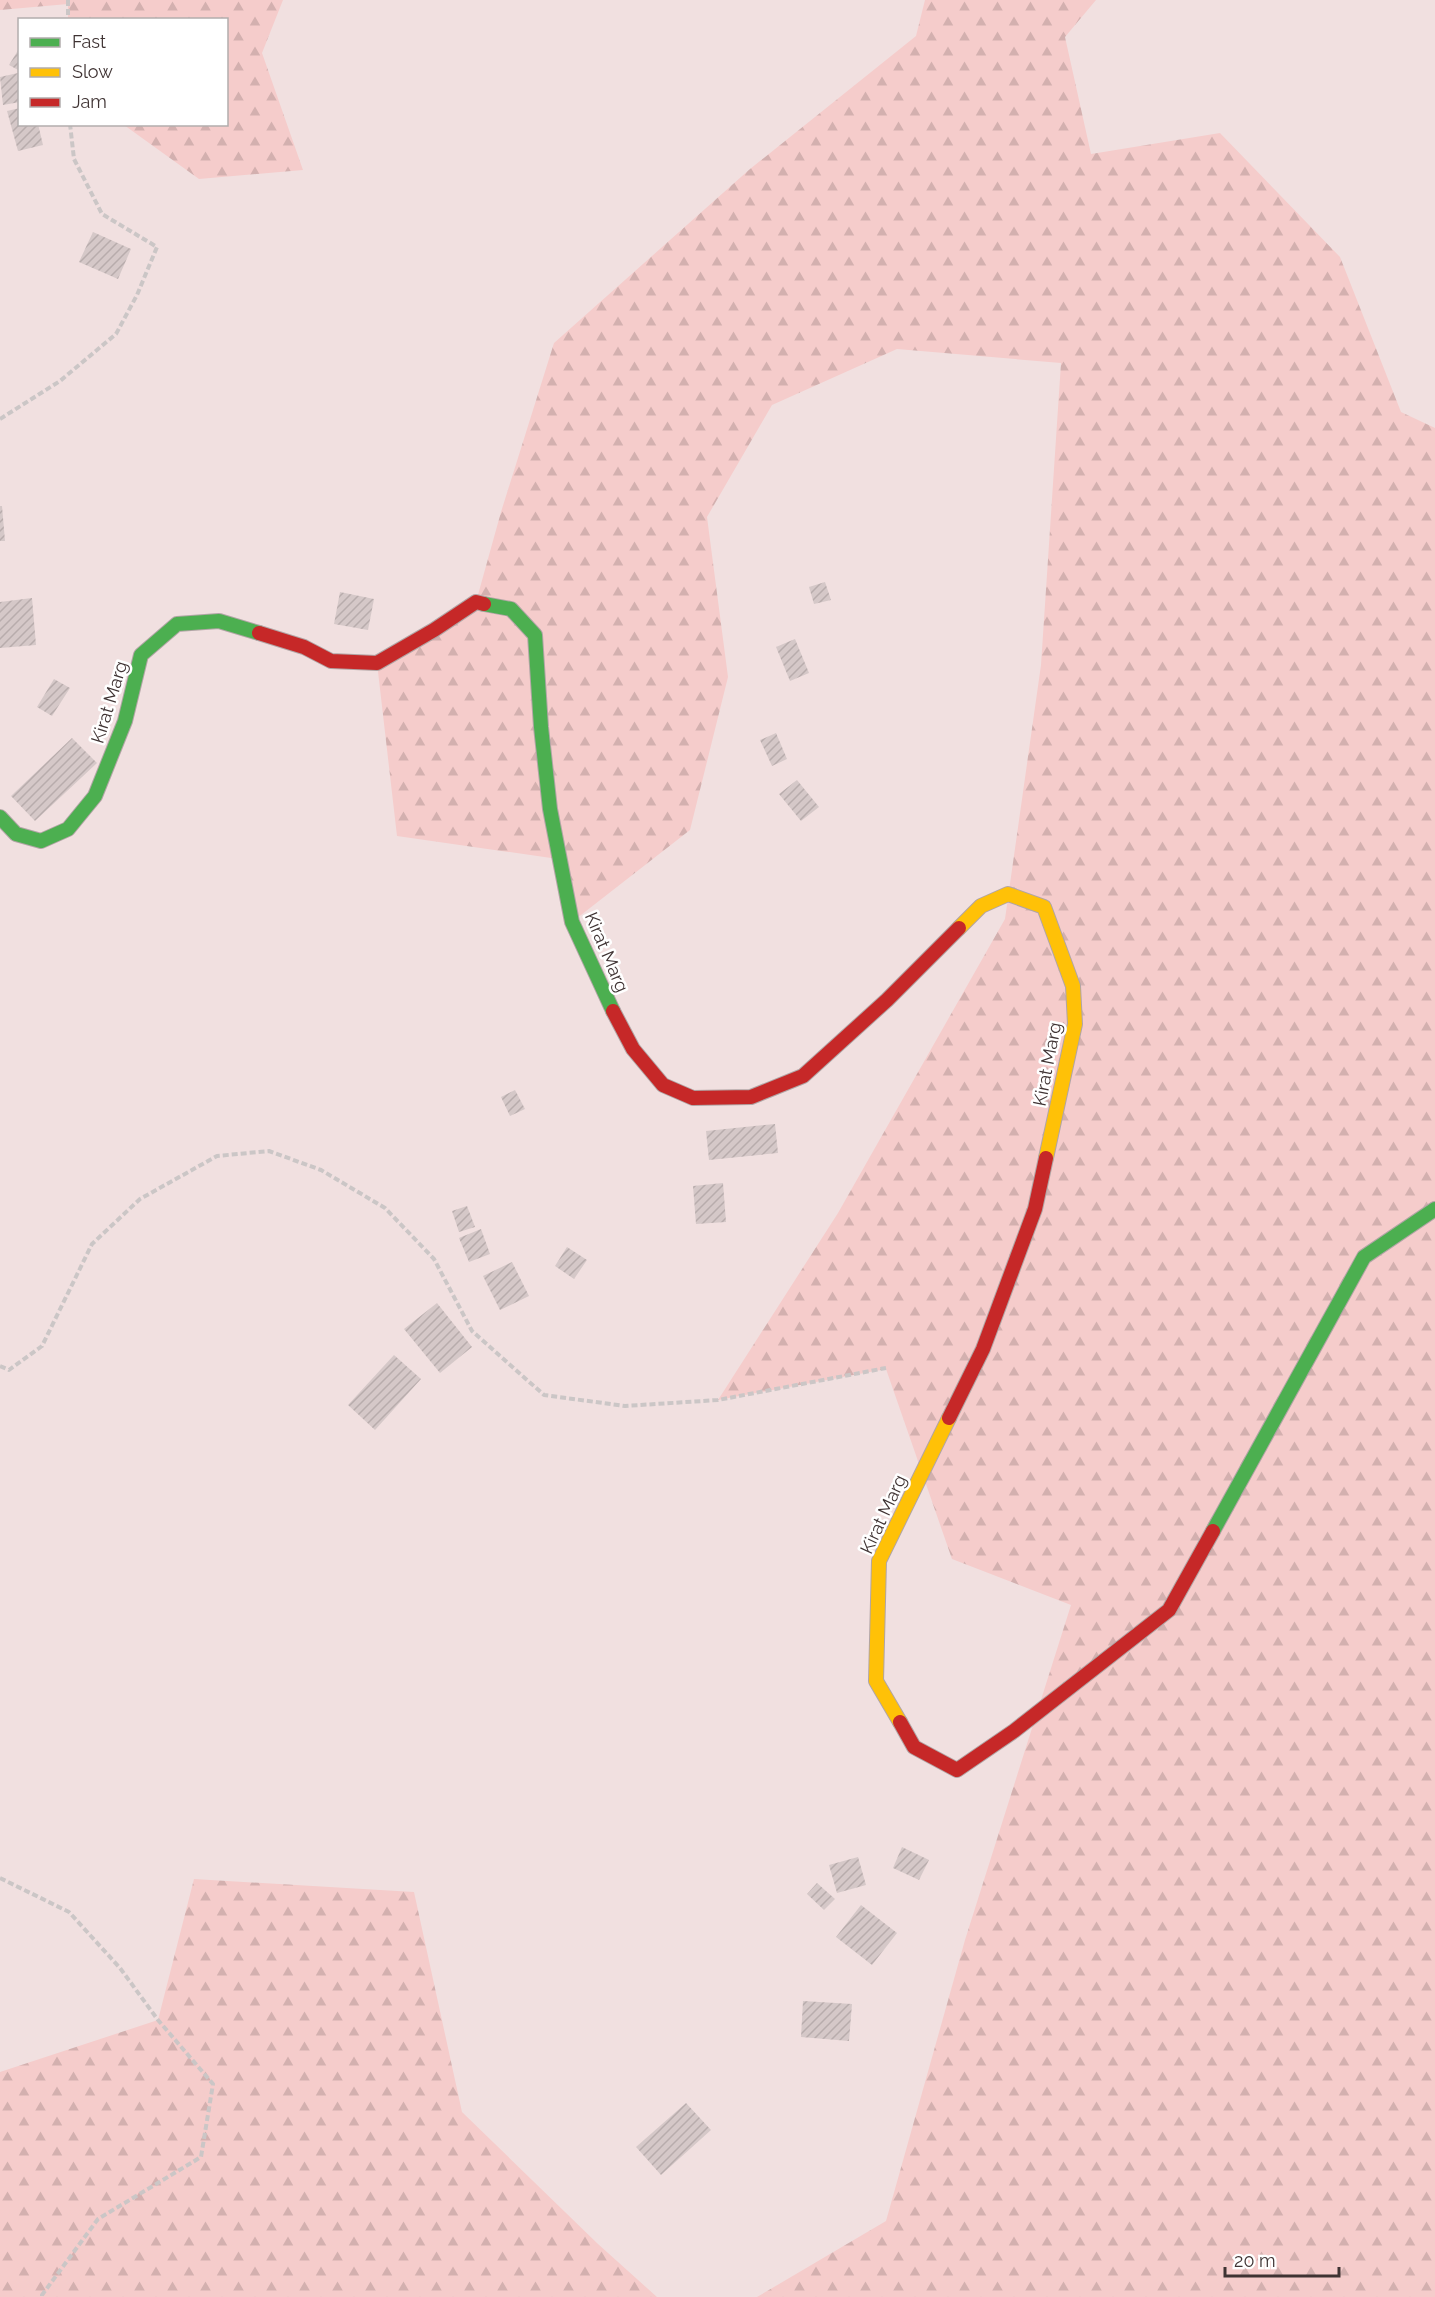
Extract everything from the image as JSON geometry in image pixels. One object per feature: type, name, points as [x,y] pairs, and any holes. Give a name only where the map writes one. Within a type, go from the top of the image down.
[{"type":"street","name":"Kirat Marg","points":[[0,817],[16,834],[41,841],[68,829],[95,796],[124,721],[141,655],[177,624],[219,621],[304,647],[331,660],[377,663],[435,630],[476,602],[511,609],[535,635],[541,727],[550,809],[572,922],[604,993],[633,1049],[663,1085],[693,1098],[751,1097],[803,1076],[886,1000],[981,906],[1008,894],[1044,907],[1073,986],[1075,1024],[1035,1209],[983,1349],[879,1562],[876,1681],[914,1748],[957,1770],[1014,1731],[1169,1610],[1364,1257],[1435,1209]]},
{"type":"path","points":[[68,0],[68,18]]},
{"type":"path","points":[[0,419],[60,381],[116,334],[137,295],[157,247],[102,214],[74,159],[70,126]]},
{"type":"path","points":[[0,1366],[9,1370],[42,1346],[92,1244],[140,1199],[218,1156],[269,1151],[321,1170],[386,1208],[434,1259],[472,1331],[544,1395],[625,1407],[718,1400],[886,1368]]},
{"type":"path","points":[[0,1878],[69,1912],[120,1968],[158,2020],[213,2084],[201,2157],[98,2218],[42,2297]]},
{"type":"green space","points":[[0,0],[283,0],[262,53],[303,170],[199,179],[125,126],[228,126],[228,18],[68,18],[68,4],[0,10]]},
{"type":"green space","points":[[925,0],[1096,0],[1065,37],[1091,154],[1220,133],[1340,257],[1401,412],[1435,428],[1435,2297],[757,2297],[886,2221],[965,1940],[1071,1605],[952,1559],[886,1369],[718,1400],[838,1213],[1005,919],[1041,665],[1061,363],[897,349],[772,405],[707,517],[728,677],[690,830],[572,922],[558,859],[397,836],[377,663],[476,602],[501,512],[554,343],[750,169],[916,36]]},
{"type":"green space","points":[[194,1879],[414,1892],[462,2112],[598,2244],[657,2297],[0,2297],[0,2072],[158,2020]]},
{"type":"building","points":[[18,50],[18,70],[9,65]]},
{"type":"building","points":[[18,73],[18,102],[3,105],[0,77]]},
{"type":"building","points":[[18,108],[18,126],[38,126],[43,145],[18,151],[7,111]]},
{"type":"building","points":[[93,232],[131,249],[118,279],[79,262]]},
{"type":"building","points":[[0,506],[2,506],[5,541],[0,541]]},
{"type":"building","points":[[825,582],[831,600],[814,604],[809,587]]},
{"type":"building","points":[[340,592],[374,599],[368,630],[334,624]]},
{"type":"building","points":[[32,598],[36,645],[0,648],[0,602]]},
{"type":"building","points":[[795,639],[809,673],[790,681],[776,647]]},
{"type":"building","points":[[54,679],[70,688],[52,716],[37,707]]},
{"type":"building","points":[[776,733],[787,759],[772,766],[760,740]]},
{"type":"building","points":[[72,738],[97,763],[35,821],[11,796]]},
{"type":"building","points":[[797,780],[819,807],[801,821],[779,794]]},
{"type":"building","points":[[515,1090],[525,1109],[510,1116],[501,1097]]},
{"type":"building","points":[[775,1124],[778,1153],[709,1160],[706,1131]]},
{"type":"building","points":[[723,1183],[726,1222],[696,1224],[693,1186]]},
{"type":"building","points":[[467,1206],[475,1227],[459,1232],[452,1211]]},
{"type":"building","points":[[481,1229],[490,1254],[469,1262],[459,1238]]},
{"type":"building","points":[[567,1247],[587,1260],[574,1279],[555,1266]]},
{"type":"building","points":[[512,1262],[529,1296],[500,1310],[483,1276]]},
{"type":"building","points":[[437,1303],[472,1347],[440,1373],[404,1329]]},
{"type":"building","points":[[394,1355],[421,1379],[375,1430],[348,1405]]},
{"type":"building","points":[[902,1847],[929,1860],[919,1880],[893,1868]]},
{"type":"building","points":[[858,1857],[866,1885],[837,1893],[829,1865]]},
{"type":"building","points":[[817,1883],[835,1899],[824,1910],[807,1894]]},
{"type":"building","points":[[861,1905],[897,1933],[872,1965],[836,1937]]},
{"type":"building","points":[[803,2001],[852,2004],[849,2041],[801,2037]]},
{"type":"building","points":[[686,2103],[711,2130],[661,2175],[636,2147]]},
{"type":"traffic: fast","points":[[484,604],[511,609],[535,635],[541,727],[550,809],[572,922],[613,1011]]},
{"type":"traffic: fast","points":[[0,817],[16,834],[41,841],[68,829],[95,796],[125,721],[141,655],[177,624],[219,621],[259,633]]},
{"type":"traffic: fast","points":[[1213,1531],[1364,1257],[1435,1209]]},
{"type":"traffic: slow","points":[[959,928],[981,906],[1008,894],[1044,907],[1073,986],[1075,1024],[1046,1158]]},
{"type":"traffic: slow","points":[[900,1722],[876,1681],[879,1561],[949,1418]]},
{"type":"traffic: jam","points":[[259,633],[304,647],[331,661],[377,663],[434,630],[476,602],[484,604]]},
{"type":"traffic: jam","points":[[613,1011],[633,1049],[663,1085],[693,1098],[751,1097],[803,1076],[887,1000],[959,928]]},
{"type":"traffic: jam","points":[[949,1418],[983,1349],[1035,1209],[1046,1158]]},
{"type":"traffic: jam","points":[[900,1722],[914,1747],[957,1770],[1014,1731],[1169,1610],[1213,1531]]}]
